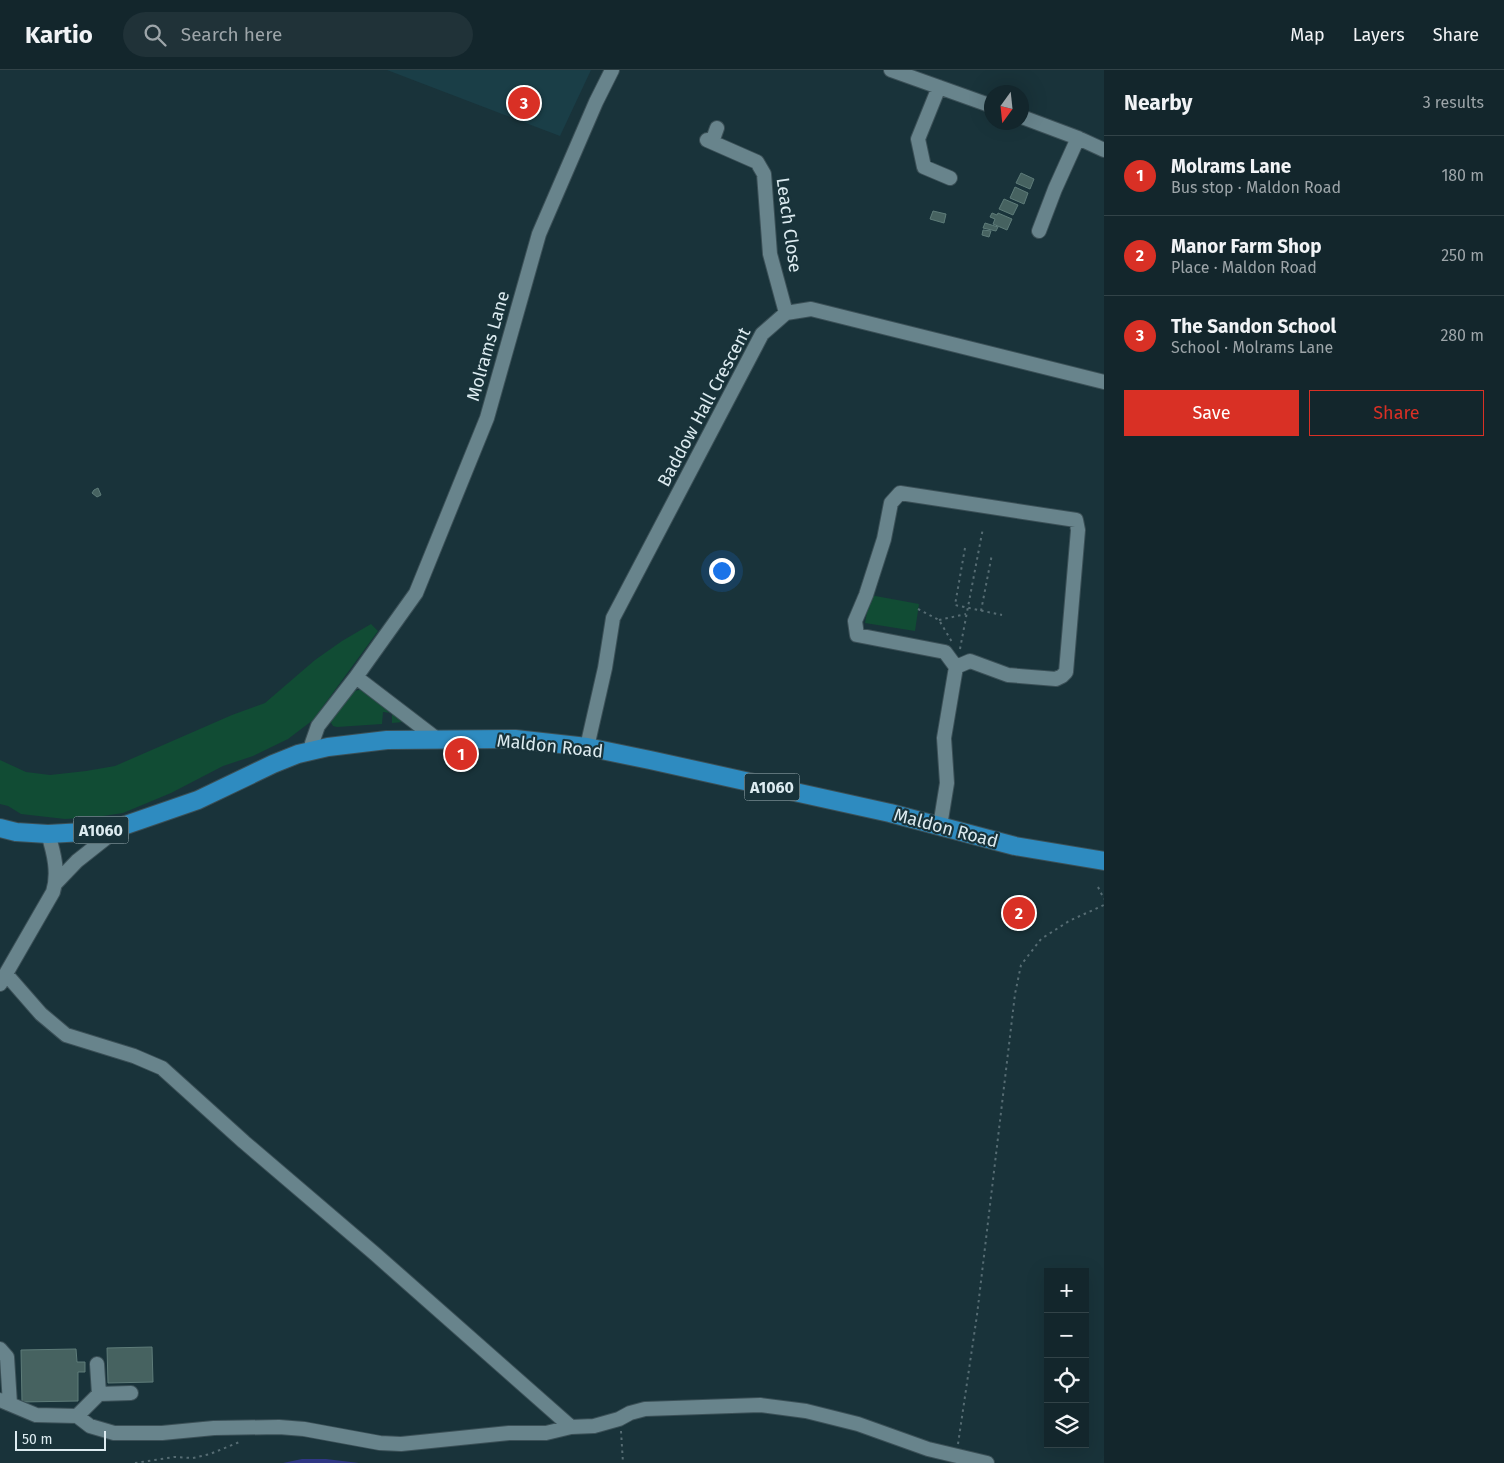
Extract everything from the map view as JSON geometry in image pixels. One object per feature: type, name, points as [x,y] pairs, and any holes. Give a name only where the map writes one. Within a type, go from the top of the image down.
[{"type":"main road","name":"Maldon Road","points":[[0,828],[16,832],[48,834],[120,827],[198,800],[273,764],[313,750],[387,740],[515,739],[587,747],[890,813],[1014,846],[1104,862]]},
{"type":"street","name":"Molrams Lane","points":[[313,750],[312,743],[318,726],[356,677],[416,592],[487,418],[539,234],[596,102],[612,70]]},
{"type":"street","points":[[899,71],[984,103]]},
{"type":"street","points":[[940,87],[918,140],[924,167],[950,178]]},
{"type":"street","points":[[1029,120],[1104,150]]},
{"type":"street","name":"Leach Close","points":[[716,128],[710,141],[757,162],[764,174],[770,254],[786,312]]},
{"type":"street","points":[[1046,225],[1055,189],[1078,138]]},
{"type":"street","points":[[786,312],[811,309],[1104,382]]},
{"type":"street","name":"Baddow Hall Crescent","points":[[587,747],[613,618],[762,334],[786,312]]},
{"type":"street","points":[[900,493],[1076,520],[1078,530],[1066,672],[1056,679],[1008,675],[970,661],[957,662],[945,652],[857,635],[855,622],[884,539],[891,504],[900,493]]},
{"type":"street","points":[[940,826],[948,783],[944,738],[957,662]]},
{"type":"street","points":[[356,677],[437,739]]},
{"type":"street","points":[[56,883],[77,861],[120,827]]},
{"type":"street","points":[[48,834],[56,871],[54,892],[3,979],[66,1035],[134,1056],[162,1068],[244,1142],[374,1253],[571,1427]]},
{"type":"street","points":[[0,1349],[7,1357],[5,1402],[36,1415],[77,1416],[90,1426],[114,1434],[162,1433],[214,1428],[279,1427],[304,1429],[380,1443],[401,1444],[509,1433],[546,1433],[571,1427],[594,1426],[619,1420],[630,1413],[644,1409],[760,1405],[806,1411],[849,1422],[928,1449],[987,1463]]},
{"type":"street","points":[[98,1364],[99,1394]]},
{"type":"street","points":[[77,1416],[99,1394],[131,1393]]},
{"type":"path","points":[[957,662],[983,528]]},
{"type":"path","points":[[965,548],[955,605],[1002,615]]},
{"type":"path","points":[[981,611],[992,554]]},
{"type":"path","points":[[918,608],[939,620],[951,639],[957,662]]},
{"type":"path","points":[[939,620],[966,614]]},
{"type":"path","points":[[1098,887],[1104,899]]},
{"type":"path","points":[[956,1456],[977,1315],[1015,994],[1021,965],[1048,935],[1069,921],[1104,905]]},
{"type":"path","points":[[619,1420],[623,1442],[623,1463]]},
{"type":"path","points":[[135,1463],[174,1457],[193,1458],[210,1454],[246,1440]]},
{"type":"shaded area","points":[[387,70],[591,70],[560,136]]},
{"type":"shaded area","points":[[302,1459],[326,1459],[359,1463],[283,1463]]},
{"type":"green space","points":[[870,595],[919,604],[915,631],[865,623]]},
{"type":"green space","points":[[371,624],[378,631],[313,720],[288,739],[253,756],[223,766],[171,793],[123,813],[65,819],[21,814],[8,806],[0,804],[0,760],[26,772],[50,775],[115,766],[232,715],[265,703],[315,660]]},
{"type":"green space","points":[[363,690],[402,720],[403,722],[392,723],[392,713],[383,712],[382,724],[333,726],[330,721],[332,716],[354,691]]},
{"type":"building","points":[[1021,173],[1034,179],[1030,189],[1016,183]]},
{"type":"building","points":[[1015,187],[1028,193],[1024,204],[1010,198]]},
{"type":"building","points":[[1004,199],[1018,205],[1013,215],[999,209]]},
{"type":"building","points":[[933,211],[946,214],[944,223],[930,219]]},
{"type":"building","points":[[992,213],[997,215],[998,213],[1012,219],[1007,230],[993,224],[995,219],[990,217]]},
{"type":"building","points":[[985,223],[998,227],[996,231],[983,228]]},
{"type":"building","points":[[983,230],[991,231],[989,237],[982,235]]},
{"type":"building","points":[[98,488],[101,495],[97,497],[92,493]]},
{"type":"building","points":[[1012,902],[1029,906],[1025,923],[1009,920]]},
{"type":"building","points":[[152,1347],[153,1382],[108,1383],[107,1348]]},
{"type":"building","points":[[76,1349],[77,1362],[85,1362],[85,1372],[78,1372],[78,1401],[22,1402],[21,1350]]},
{"type":"place","name":"The Sandon School","points":[[524,103]]},
{"type":"place","name":"Molrams Lane","points":[[461,754]]},
{"type":"place","name":"Manor Farm Shop","points":[[1019,913]]}]
